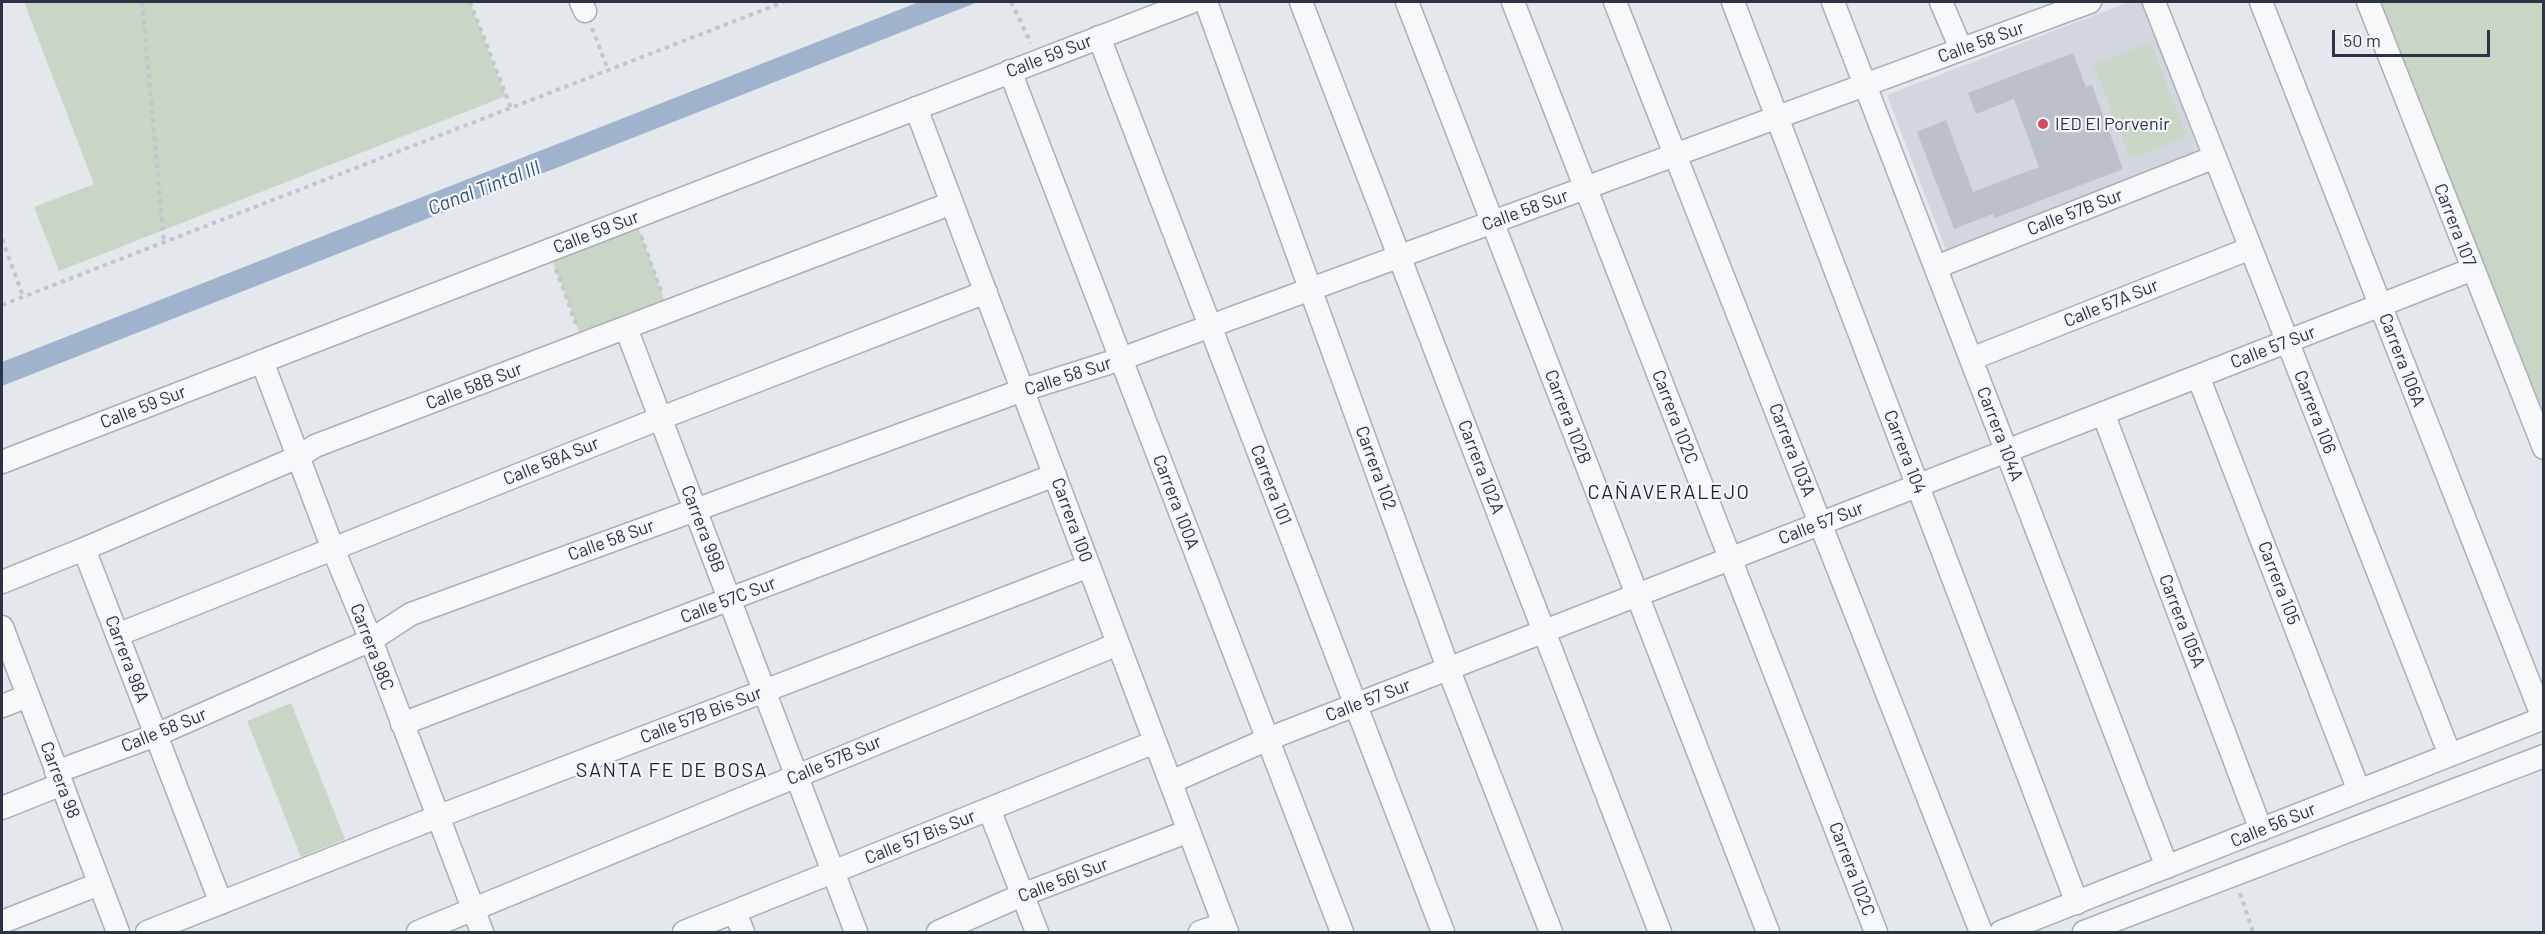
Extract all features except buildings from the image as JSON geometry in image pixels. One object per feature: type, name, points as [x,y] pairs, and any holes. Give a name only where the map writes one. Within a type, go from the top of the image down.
[{"type":"street","name":"Calle 59 Sur","points":[[2,462],[1191,2]]},
{"type":"street","name":"Carrera 102","points":[[1206,2],[1448,668],[1551,933]]},
{"type":"street","name":"Carrera 102A","points":[[1301,2],[1660,933]]},
{"type":"street","name":"Carrera 102B","points":[[1407,2],[1768,933]]},
{"type":"street","name":"Carrera 102C","points":[[1513,2],[1876,933]]},
{"type":"street","name":"Carrera 103A","points":[[1615,2],[1981,933]]},
{"type":"street","name":"Carrera 104","points":[[1732,2],[2077,903]]},
{"type":"street","name":"Carrera 104A","points":[[1833,2],[2167,867]]},
{"type":"street","points":[[1941,2],[1961,49]]},
{"type":"street","name":"Calle 58 Sur","points":[[2,808],[59,778],[371,640],[411,614],[695,508],[1023,390],[1121,359],[1961,49],[2055,8],[2090,2]]},
{"type":"street","name":"Carrera 106","points":[[2154,2],[2450,755]]},
{"type":"street","name":"Carrera 106A","points":[[2261,2],[2543,718]]},
{"type":"street","name":"Carrera 107","points":[[2368,2],[2544,448]]},
{"type":"street","name":"Carrera 101","points":[[1099,37],[1443,933]]},
{"type":"street","name":"Carrera 100A","points":[[1010,71],[1342,933]]},
{"type":"street","name":"Carrera 100","points":[[916,108],[1225,928]]},
{"type":"street","name":"Calle 57B Sur","points":[[1936,267],[2215,158]]},
{"type":"street","name":"Calle 58B Sur","points":[[2,582],[298,457],[315,446],[952,203]]},
{"type":"street","name":"Calle 57A Sur","points":[[1971,359],[2251,248]]},
{"type":"street","name":"Calle 57 Sur","points":[[1171,782],[1268,739],[1448,668],[2473,269]]},
{"type":"street","name":"Calle 58A Sur","points":[[117,635],[358,537],[986,292]]},
{"type":"street","name":"Carrera 99B","points":[[626,328],[856,933]]},
{"type":"street","name":"Carrera 98C","points":[[262,361],[482,933]]},
{"type":"street","name":"Carrera 105","points":[[2198,376],[2359,791]]},
{"type":"street","name":"Carrera 105A","points":[[2103,413],[2261,830]]},
{"type":"street","name":"Calle 57C Sur","points":[[402,724],[1055,475]]},
{"type":"street","name":"Carrera 98A","points":[[84,549],[221,903]]},
{"type":"street","name":"Calle 57B Bis Sur","points":[[147,933],[437,817],[1089,566]]},
{"type":"street","name":"Carrera 98","points":[[2,627],[118,933]]},
{"type":"street","name":"Calle 57B Sur","points":[[418,933],[1118,644]]},
{"type":"street","points":[[2,706],[28,696]]},
{"type":"street","name":"Calle 56 Sur","points":[[2001,933],[2543,718]]},
{"type":"street","name":"Calle 57 Bis Sur","points":[[684,933],[739,922],[833,872],[1155,742]]},
{"type":"street","name":"Calle 56 Sur","points":[[2084,933],[2544,756]]},
{"type":"street","points":[[989,809],[1037,933]]},
{"type":"street","name":"Calle 56I Sur","points":[[938,933],[1022,895],[1189,831]]},
{"type":"street","points":[[2,922],[99,884]]},
{"type":"street","points":[[1200,933],[1225,928]]},
{"type":"path","points":[[142,2],[164,242]]},
{"type":"path","points":[[470,2],[511,108]]},
{"type":"path","points":[[2,305],[784,2]]},
{"type":"path","points":[[1011,2],[1020,23]]},
{"type":"path","points":[[583,6],[608,70]]},
{"type":"path","points":[[634,217],[668,312]]},
{"type":"path","points":[[2,239],[23,296]]},
{"type":"path","points":[[549,250],[584,344]]},
{"type":"path","points":[[2234,875],[2253,933]]},
{"type":"shaded area","name":"IED El Porvenir","points":[[2129,2],[2142,2],[2199,152],[1946,250],[1887,95]]},
{"type":"green space","points":[[24,2],[470,2],[506,96],[59,271],[34,207],[94,184]]},
{"type":"green space","points":[[2380,2],[2543,2],[2543,416]]},
{"type":"green space","points":[[2151,43],[2187,137],[2130,159],[2094,65]]},
{"type":"green space","points":[[638,226],[664,300],[579,332],[552,259]]},
{"type":"green space","points":[[291,703],[345,839],[301,857],[247,721]]},
{"type":"water","name":"Canal Tintal III","points":[[919,2],[978,2],[2,386],[2,362]]},
{"type":"place","name":"IED El Porvenir","points":[[2043,124]]},
{"type":"district","name":"CAÑAVERALEJO","points":[[1669,492]]},
{"type":"district","name":"SANTA FE DE BOSA","points":[[672,770]]}]
